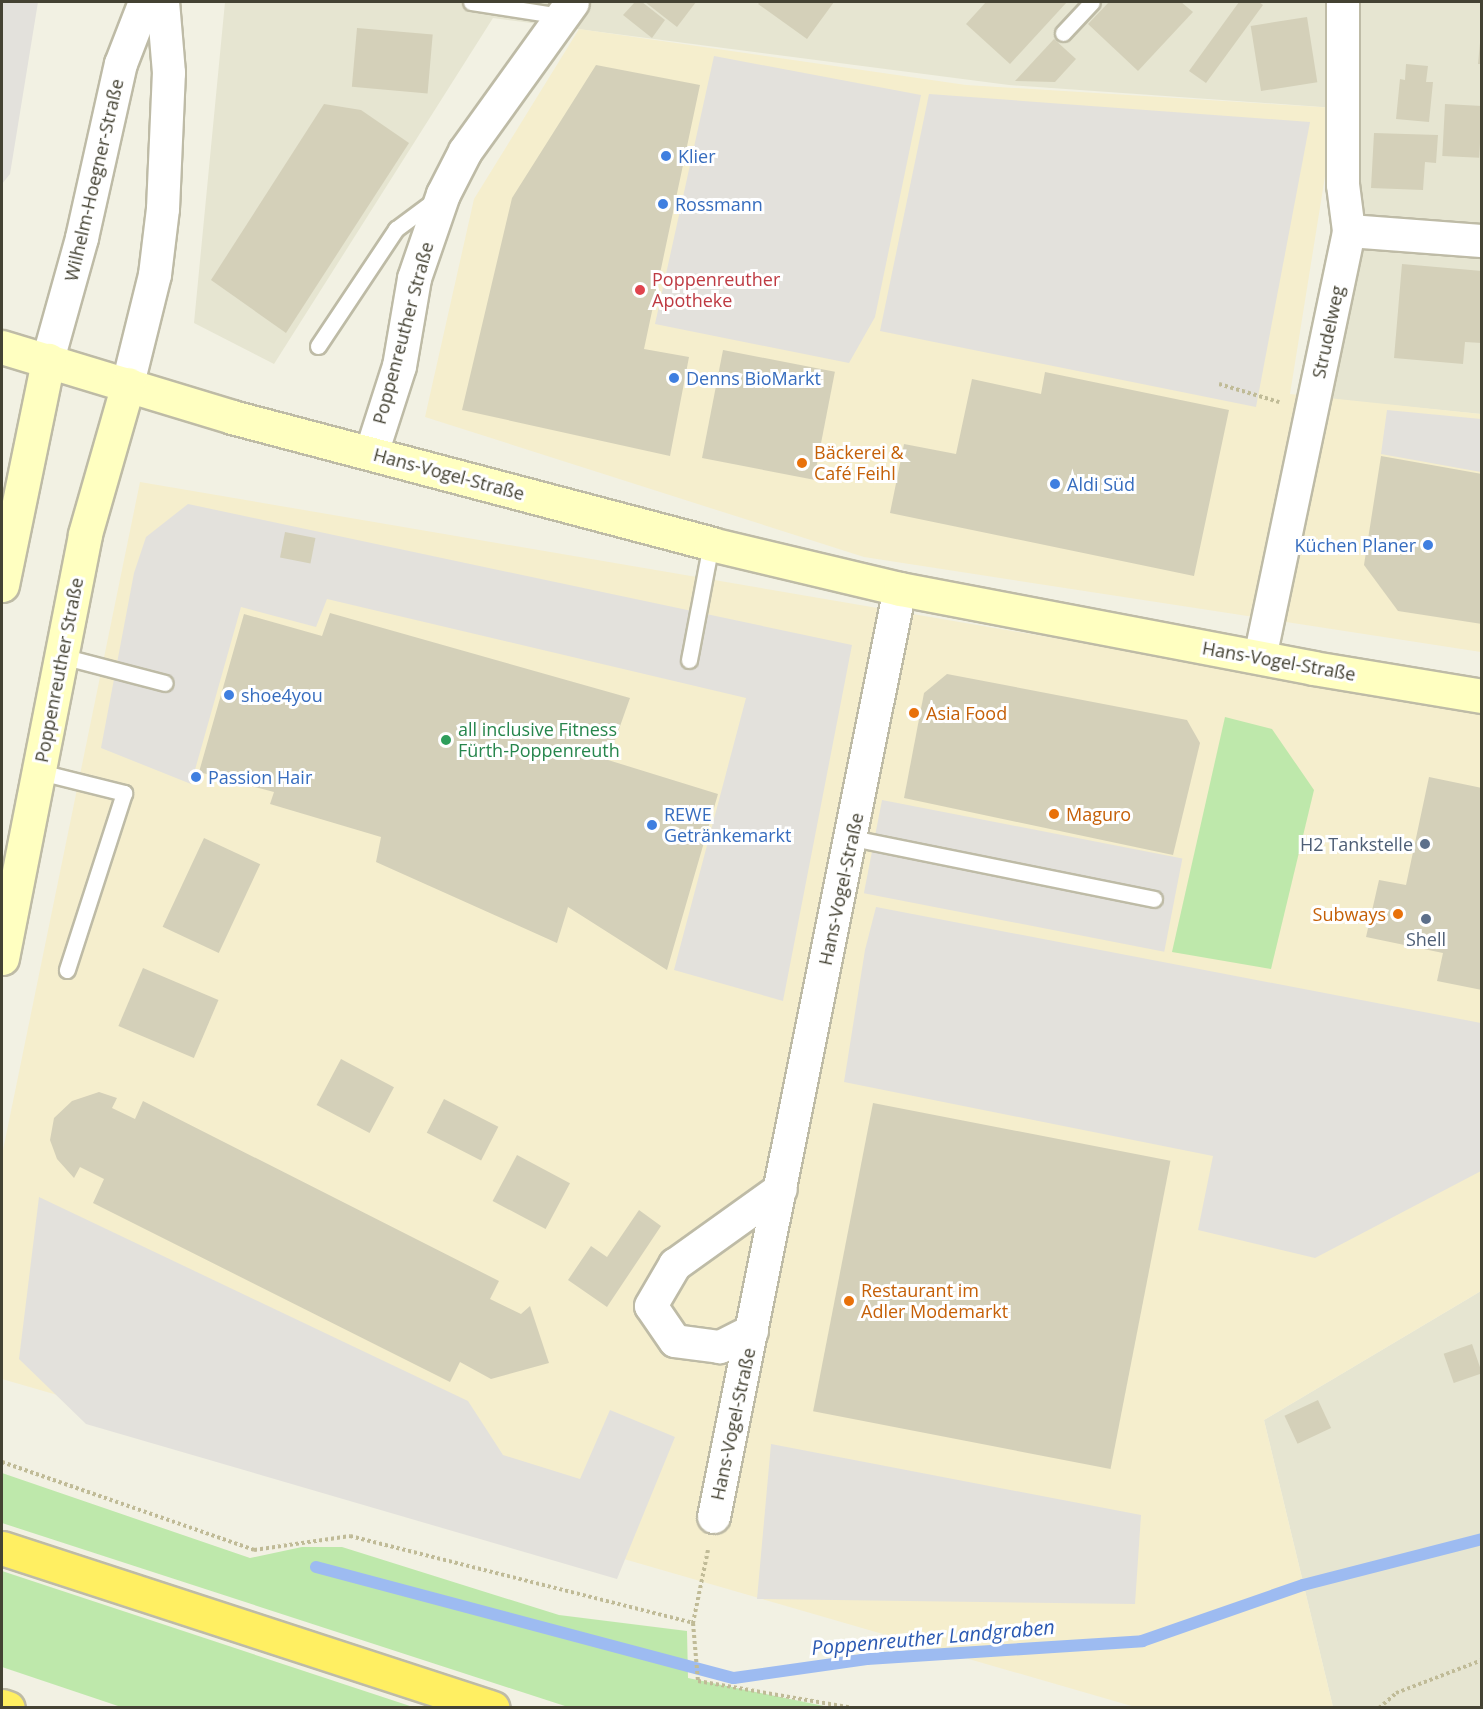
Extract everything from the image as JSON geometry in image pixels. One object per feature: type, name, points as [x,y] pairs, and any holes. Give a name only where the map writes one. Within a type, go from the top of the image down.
[{"type":"highway","points":[[2,1548],[493,1707]]},
{"type":"highway","points":[[2,1706],[8,1707]]},
{"type":"main road","name":"Hans-Vogel-Straße","points":[[2,347],[232,417],[711,544],[900,589],[1260,658],[1482,696]]},
{"type":"main road","points":[[2,585],[48,360]]},
{"type":"main road","name":"Poppenreuther Straße","points":[[2,958],[85,534],[128,384]]},
{"type":"street","name":"Wilhelm-Hoegner-Straße","points":[[48,360],[82,238],[121,64],[145,2]]},
{"type":"street","points":[[128,384],[155,275],[163,209],[169,72],[163,2]]},
{"type":"street","name":"Strudelweg","points":[[1260,658],[1349,231],[1343,185],[1344,2]]},
{"type":"street","name":"Poppenreuther Straße","points":[[371,453],[399,366],[414,278],[443,194],[465,151],[567,9]]},
{"type":"street","points":[[1349,231],[1482,242]]},
{"type":"street","name":"Hans-Vogel-Straße","points":[[714,1517],[852,838],[900,589]]},
{"type":"street","name":"Hans-Vogel-Straße","points":[[752,1331],[720,1347],[675,1341],[651,1306],[675,1265],[781,1189]]},
{"type":"lane","points":[[471,2],[567,9]]},
{"type":"lane","points":[[1063,33],[1092,2]]},
{"type":"lane","points":[[318,346],[396,229],[443,194]]},
{"type":"lane","points":[[689,660],[711,544]]},
{"type":"lane","points":[[61,656],[165,683]]},
{"type":"lane","points":[[40,772],[124,793],[67,970]]},
{"type":"lane","points":[[852,838],[1154,899]]},
{"type":"path","points":[[1219,384],[1312,411]]},
{"type":"path","points":[[2,1462],[254,1550],[350,1536],[693,1623]]},
{"type":"path","points":[[714,1517],[693,1623],[698,1681],[852,1707]]},
{"type":"path","points":[[1379,1707],[1396,1693],[1482,1660]]},
{"type":"shaded area","points":[[2,2],[38,2],[10,174],[2,184]]},
{"type":"shaded area","points":[[225,2],[1481,2],[1481,414],[1330,399],[1336,108],[1009,85],[493,18],[274,364],[194,323]]},
{"type":"shaded area","points":[[579,29],[966,85],[1336,108],[1290,394],[1481,414],[1481,652],[864,557],[425,417],[474,199]]},
{"type":"shaded area","points":[[714,56],[921,95],[875,317],[849,363],[655,324]]},
{"type":"shaded area","points":[[929,94],[1310,122],[1256,407],[880,331]]},
{"type":"shaded area","points":[[1387,410],[1481,419],[1481,472],[1381,454]]},
{"type":"shaded area","points":[[140,482],[1481,711],[1481,1291],[1264,1420],[1333,1707],[1135,1707],[2,1379],[2,1155]]},
{"type":"shaded area","points":[[188,504],[852,645],[783,1001],[674,970],[746,698],[327,599],[316,627],[241,607],[191,784],[101,748],[134,573],[146,537]]},
{"type":"shaded area","points":[[882,800],[1182,858],[1164,952],[864,893]]},
{"type":"shaded area","points":[[876,907],[1481,1023],[1481,1171],[1315,1258],[1198,1230],[1213,1156],[844,1082],[865,950]]},
{"type":"shaded area","points":[[39,1197],[468,1401],[503,1455],[580,1479],[610,1410],[675,1437],[617,1579],[86,1424],[19,1359]]},
{"type":"shaded area","points":[[1481,1291],[1481,1707],[1333,1707],[1264,1420]]},
{"type":"shaded area","points":[[771,1444],[1141,1515],[1135,1604],[757,1599]]},
{"type":"green space","points":[[1225,717],[1272,729],[1314,790],[1271,969],[1172,952]]},
{"type":"green space","points":[[2,1473],[250,1558],[302,1547],[342,1547],[559,1615],[687,1631],[688,1678],[829,1707],[568,1707],[2,1523]]},
{"type":"green space","points":[[2,1571],[413,1707],[121,1707],[2,1667]]},
{"type":"building","points":[[635,2],[642,2],[665,20],[652,38],[623,15]]},
{"type":"building","points":[[645,2],[696,2],[677,27]]},
{"type":"building","points":[[760,2],[834,2],[807,39],[758,4]]},
{"type":"building","points":[[986,2],[1067,2],[1010,64],[966,24]]},
{"type":"building","points":[[1109,2],[1181,2],[1193,12],[1138,71],[1088,24]]},
{"type":"building","points":[[1239,2],[1259,2],[1263,5],[1206,83],[1189,71]]},
{"type":"building","points":[[1307,17],[1317,82],[1261,91],[1251,26]]},
{"type":"building","points":[[357,28],[433,35],[428,93],[352,87]]},
{"type":"building","points":[[1054,39],[1076,59],[1055,82],[1015,81]]},
{"type":"building","points":[[1480,43],[1482,43],[1482,64],[1478,64]]},
{"type":"building","points":[[1406,64],[1428,66],[1426,82],[1433,82],[1429,122],[1396,119],[1400,79],[1405,80]]},
{"type":"building","points":[[596,65],[700,85],[644,349],[689,357],[670,456],[462,410],[512,198]]},
{"type":"building","points":[[324,104],[361,110],[409,143],[286,333],[211,280]]},
{"type":"building","points":[[1445,104],[1482,106],[1479,158],[1442,156]]},
{"type":"building","points":[[1374,133],[1438,135],[1436,163],[1425,162],[1423,190],[1371,188]]},
{"type":"building","points":[[1402,264],[1482,271],[1482,343],[1465,342],[1463,364],[1394,358]]},
{"type":"building","points":[[723,350],[835,372],[814,480],[702,458]]},
{"type":"building","name":"Aldi Süd","points":[[1045,372],[1229,410],[1194,576],[890,513],[904,444],[956,454],[972,379],[1041,394]]},
{"type":"building","points":[[1381,456],[1482,474],[1482,624],[1398,611],[1364,565]]},
{"type":"building","points":[[285,532],[315,538],[310,563],[280,558]]},
{"type":"building","points":[[330,613],[630,698],[608,760],[718,794],[667,970],[568,907],[557,943],[376,862],[381,837],[270,804],[274,792],[199,772],[244,614],[322,636]]},
{"type":"building","points":[[947,674],[1187,720],[1200,743],[1173,855],[904,798],[924,693]]},
{"type":"building","points":[[1429,777],[1482,788],[1482,990],[1437,981],[1443,953],[1366,937],[1379,880],[1406,885]]},
{"type":"building","points":[[204,838],[260,864],[219,953],[163,927]]},
{"type":"building","points":[[143,968],[218,1000],[194,1058],[118,1026]]},
{"type":"building","points":[[341,1059],[394,1087],[370,1133],[317,1105]]},
{"type":"building","points":[[99,1092],[117,1098],[112,1108],[135,1119],[143,1101],[499,1281],[490,1299],[521,1314],[530,1306],[549,1363],[491,1379],[460,1362],[450,1382],[93,1203],[104,1179],[80,1167],[74,1178],[57,1159],[50,1140],[54,1118],[72,1101]]},
{"type":"building","points":[[444,1099],[498,1127],[481,1161],[427,1133]]},
{"type":"building","points":[[873,1103],[1170,1161],[1111,1469],[813,1411]]},
{"type":"building","points":[[517,1155],[570,1183],[546,1229],[493,1201]]},
{"type":"building","points":[[639,1210],[661,1226],[607,1307],[568,1280],[591,1246],[607,1257]]},
{"type":"building","points":[[1472,1344],[1482,1373],[1454,1383],[1444,1354]]},
{"type":"building","points":[[1318,1400],[1331,1428],[1298,1444],[1284,1416]]},
{"type":"waterway","name":"Poppenreuther Landgraben","points":[[316,1567],[734,1678],[867,1659],[1142,1641],[1303,1585],[1482,1539]]},
{"type":"place","name":"Klier","points":[[666,156]]},
{"type":"place","name":"Rossmann","points":[[663,204]]},
{"type":"place","name":"Poppenreuther Apotheke","points":[[640,290]]},
{"type":"place","name":"Denns BioMarkt","points":[[674,378]]},
{"type":"place","name":"Bäckerei & Café Feihl","points":[[802,463]]},
{"type":"place","name":"Aldi Süd","points":[[1055,484]]},
{"type":"place","name":"Küchen Planer","points":[[1428,545]]},
{"type":"place","name":"shoe4you","points":[[229,695]]},
{"type":"place","name":"Asia Food","points":[[914,713]]},
{"type":"place","name":"all inclusive Fitness Fürth-Poppenreuth","points":[[446,740]]},
{"type":"place","name":"Passion Hair","points":[[196,777]]},
{"type":"place","name":"Maguro","points":[[1054,814]]},
{"type":"place","name":"REWE Getränkemarkt","points":[[652,825]]},
{"type":"place","name":"H2 Tankstelle","points":[[1425,844]]},
{"type":"place","name":"Subways","points":[[1398,914]]},
{"type":"place","name":"Shell","points":[[1426,919]]},
{"type":"place","name":"Restaurant im Adler Modemarkt","points":[[849,1301]]}]
